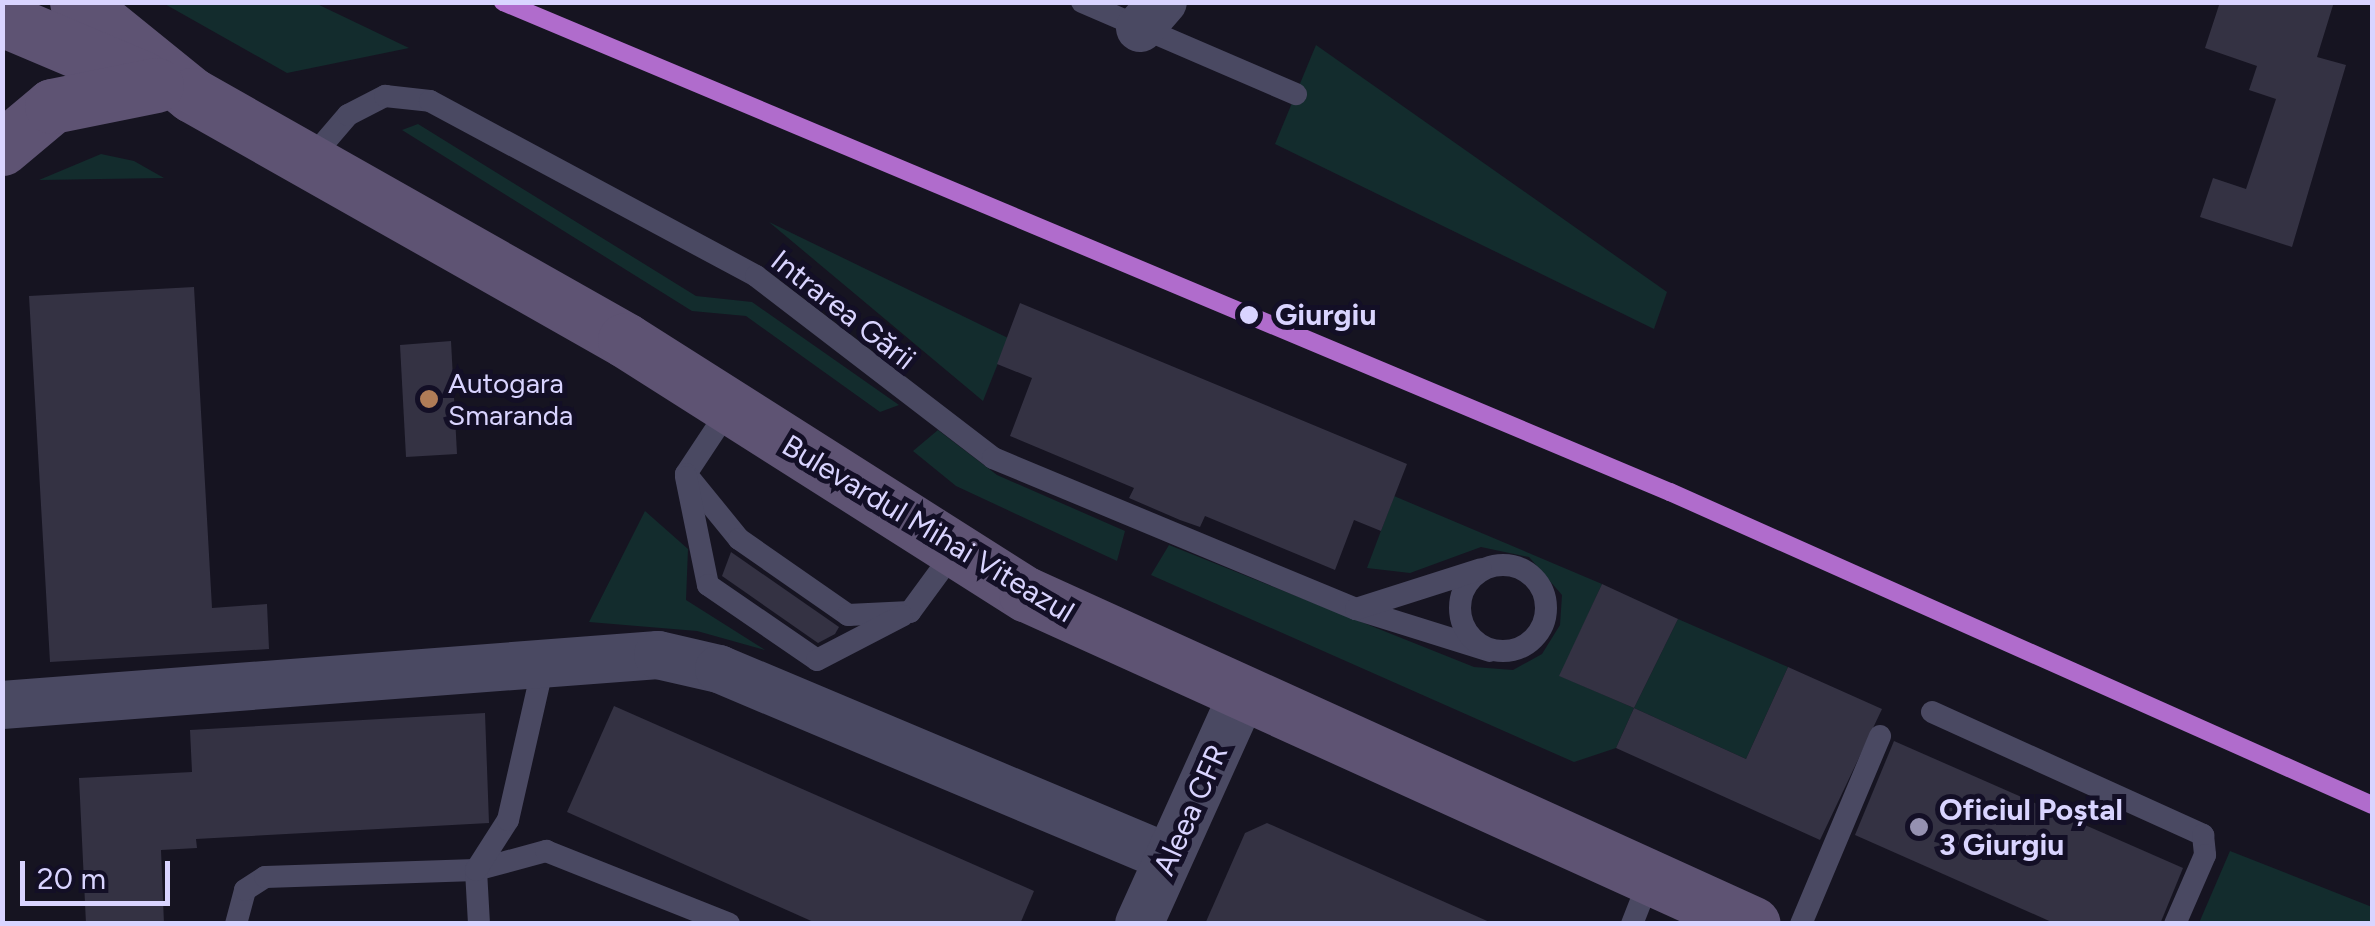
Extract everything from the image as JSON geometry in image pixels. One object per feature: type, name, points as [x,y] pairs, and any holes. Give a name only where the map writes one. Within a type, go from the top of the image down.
[{"type":"main road","name":"Bulevardul Mihai Viteazul","points":[[77,2],[176,90]]},
{"type":"main road","name":"Bulevardul Mihai Viteazul","points":[[2,19],[176,90],[312,158],[729,409],[954,552],[1641,901],[1753,924]]},
{"type":"main road","points":[[2,148],[52,106],[176,90]]},
{"type":"street","points":[[2,705],[658,655],[719,669],[1168,858]]},
{"type":"street","name":"Aleea CFR","points":[[1140,924],[1242,696]]},
{"type":"lane","points":[[1082,2],[1151,15],[1296,94]]},
{"type":"lane","name":"Intrarea Gării","points":[[312,158],[348,115],[385,96],[430,101],[756,276],[994,458],[1356,609],[1490,651]]},
{"type":"lane","points":[[729,409],[686,474],[708,585],[816,660],[910,612],[954,552]]},
{"type":"lane","points":[[686,474],[740,539],[848,615],[910,612]]},
{"type":"lane","points":[[1356,609],[1485,568],[1529,573],[1547,613],[1520,648],[1490,651],[1466,632],[1460,604],[1485,568]]},
{"type":"lane","points":[[479,924],[476,870],[508,820],[544,662]]},
{"type":"lane","points":[[1932,712],[2203,835],[2205,855],[2175,924]]},
{"type":"lane","points":[[1801,924],[1880,736]]},
{"type":"lane","points":[[236,924],[245,890],[266,878],[476,870],[546,851],[729,924]]},
{"type":"green space","points":[[163,3],[315,3],[409,48],[287,73]]},
{"type":"green space","points":[[1316,45],[1667,292],[1654,329],[1275,144]]},
{"type":"green space","points":[[418,124],[696,296],[752,302],[899,405],[880,412],[746,316],[692,311],[402,130]]},
{"type":"green space","points":[[101,154],[134,161],[164,178],[39,180]]},
{"type":"green space","points":[[769,222],[1008,338],[983,401]]},
{"type":"green space","points":[[938,430],[997,475],[1125,531],[1117,561],[956,486],[913,451]]},
{"type":"green space","points":[[1394,496],[1602,584],[1560,676],[1634,708],[1616,748],[1574,762],[1151,575],[1169,545],[1474,667],[1513,670],[1542,654],[1560,625],[1562,595],[1529,557],[1481,547],[1410,573],[1367,568]]},
{"type":"green space","points":[[645,511],[688,549],[686,600],[765,650],[697,631],[589,622]]},
{"type":"green space","points":[[1678,619],[1788,667],[1746,759],[1634,708]]},
{"type":"green space","points":[[2230,851],[2372,907],[2372,923],[2199,923]]},
{"type":"building","points":[[2220,2],[2334,2],[2317,57],[2346,65],[2292,247],[2200,217],[2213,178],[2246,189],[2276,99],[2249,90],[2257,66],[2205,48]]},
{"type":"building","points":[[194,287],[212,608],[267,604],[269,649],[50,662],[29,296]]},
{"type":"building","points":[[1020,303],[1407,464],[1381,531],[1354,520],[1335,570],[1205,516],[1200,527],[1180,520],[1129,498],[1134,488],[1010,436],[1032,378],[997,364]]},
{"type":"building","name":"Autogara Smaranda","points":[[451,341],[457,454],[406,457],[400,345]]},
{"type":"building","points":[[731,552],[839,627],[835,634],[818,643],[722,576]]},
{"type":"building","points":[[1602,584],[1678,619],[1634,708],[1559,676]]},
{"type":"building","points":[[1788,667],[1882,709],[1820,840],[1616,748],[1634,708],[1746,759]]},
{"type":"building","points":[[614,706],[1034,891],[1020,924],[818,924],[567,812]]},
{"type":"building","points":[[485,713],[489,823],[196,839],[197,848],[161,850],[164,924],[86,924],[79,778],[192,772],[190,730]]},
{"type":"building","points":[[1894,741],[2183,868],[2160,924],[2056,924],[1855,835]]},
{"type":"building","points":[[1267,823],[1494,924],[1205,924],[1245,833]]},
{"type":"transit line","points":[[503,2],[1670,492],[2372,805]]},
{"type":"place","name":"Giurgiu","points":[[1249,315]]},
{"type":"place","name":"Autogara Smaranda","points":[[429,399]]},
{"type":"place","name":"Oficiul Poștal 3 Giurgiu","points":[[1919,827]]}]
